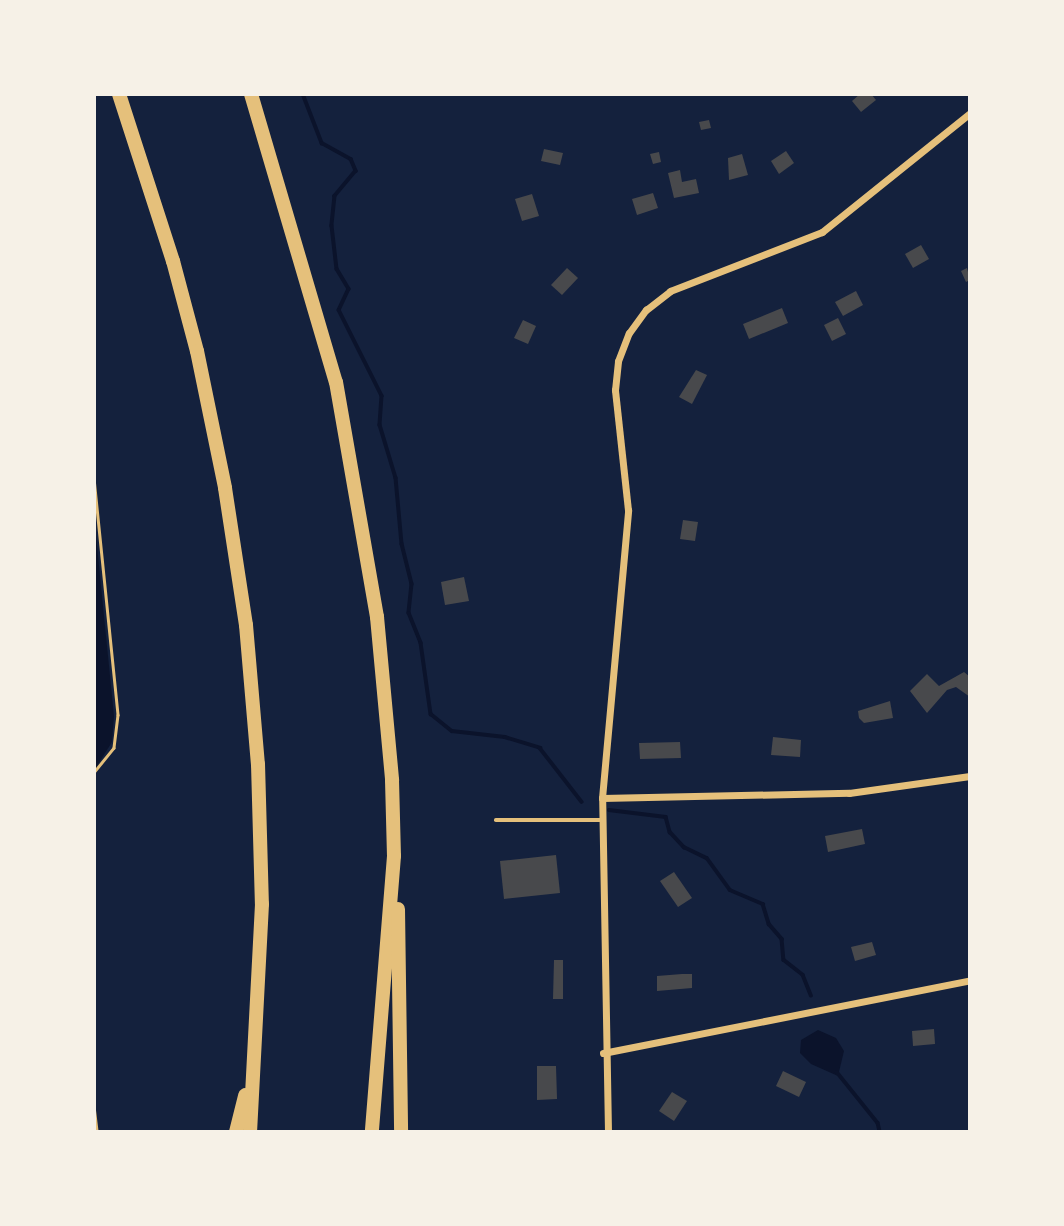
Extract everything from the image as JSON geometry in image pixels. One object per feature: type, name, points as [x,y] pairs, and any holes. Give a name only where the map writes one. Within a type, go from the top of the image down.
[{"type":"highway","points":[[119,94],[188,317],[237,557],[259,789],[262,904],[257,1049],[250,1132]]},
{"type":"highway","points":[[251,94],[322,324],[352,455],[377,617],[392,780],[399,928],[401,1132]]},
{"type":"highway","points":[[372,1132],[394,856]]},
{"type":"highway","points":[[236,1132],[257,1049]]},
{"type":"street","points":[[608,1132],[603,1053],[602,798],[627,540],[615,390],[618,361],[629,333],[646,310],[670,290],[821,232],[970,113]]},
{"type":"street","points":[[602,798],[849,793],[970,776]]},
{"type":"street","points":[[603,1053],[970,979]]},
{"type":"lane","points":[[496,820],[602,820]]},
{"type":"path","points":[[94,478],[118,715],[114,748],[94,774]]},
{"type":"path","points":[[94,1106],[97,1132]]},
{"type":"water","points":[[94,516],[114,716],[112,742],[95,769]]},
{"type":"water","points":[[818,1030],[836,1038],[844,1051],[838,1076],[811,1064],[800,1053],[801,1040]]},
{"type":"building","points":[[860,94],[871,94],[876,100],[861,112],[852,101]]},
{"type":"building","points":[[709,120],[711,128],[701,130],[699,122]]},
{"type":"building","points":[[544,149],[563,153],[560,165],[541,161]]},
{"type":"building","points":[[786,151],[794,163],[779,174],[771,161]]},
{"type":"building","points":[[659,152],[661,162],[653,164],[650,154]]},
{"type":"building","points":[[742,154],[748,175],[729,180],[728,158]]},
{"type":"building","points":[[680,170],[682,182],[696,179],[699,193],[674,198],[668,173]]},
{"type":"building","points":[[653,193],[658,208],[637,215],[632,199]]},
{"type":"building","points":[[532,194],[539,216],[522,221],[515,199]]},
{"type":"building","points":[[921,245],[929,259],[913,268],[905,254]]},
{"type":"building","points":[[567,268],[578,278],[562,295],[551,285]]},
{"type":"building","points":[[967,268],[970,280],[966,282],[961,271]]},
{"type":"building","points":[[856,291],[863,305],[843,316],[835,302]]},
{"type":"building","points":[[782,308],[788,323],[749,339],[743,324]]},
{"type":"building","points":[[838,318],[846,334],[832,341],[824,325]]},
{"type":"building","points":[[523,320],[536,326],[528,344],[514,338]]},
{"type":"building","points":[[696,370],[707,375],[692,404],[679,397]]},
{"type":"building","points":[[683,520],[698,522],[695,541],[680,539]]},
{"type":"building","points":[[464,577],[469,601],[445,605],[441,582]]},
{"type":"building","points":[[964,672],[970,677],[970,697],[956,687],[947,690],[927,713],[910,691],[927,674],[939,686]]},
{"type":"building","points":[[890,701],[893,718],[864,723],[859,718],[858,711]]},
{"type":"building","points":[[773,737],[801,740],[800,757],[771,755]]},
{"type":"building","points":[[680,742],[681,758],[640,759],[639,743]]},
{"type":"building","points":[[862,829],[865,844],[828,852],[825,836]]},
{"type":"building","points":[[556,855],[560,893],[504,899],[500,861]]},
{"type":"building","points":[[674,872],[692,898],[678,907],[660,881]]},
{"type":"building","points":[[872,942],[876,955],[855,961],[851,947]]},
{"type":"building","points":[[554,960],[563,960],[563,999],[553,999]]},
{"type":"building","points":[[692,974],[692,988],[657,991],[657,976]]},
{"type":"building","points":[[934,1029],[935,1044],[913,1046],[912,1031]]},
{"type":"building","points":[[537,1066],[556,1066],[557,1099],[537,1100]]},
{"type":"building","points":[[783,1071],[806,1082],[799,1097],[776,1086]]},
{"type":"building","points":[[672,1092],[687,1101],[674,1121],[659,1111]]},
{"type":"waterway","points":[[303,94],[322,143],[351,159],[356,171],[335,196],[332,226],[337,269],[349,289],[339,310],[382,396],[380,425],[396,478],[402,544],[412,584],[409,613],[421,643],[431,714],[452,731],[505,737],[540,748],[582,802]]},
{"type":"waterway","points":[[609,810],[666,817],[670,832],[684,847],[707,858],[730,890],[763,904],[769,924],[782,939],[784,960],[803,975],[811,995]]},
{"type":"waterway","points":[[837,1072],[878,1123],[880,1132]]}]
